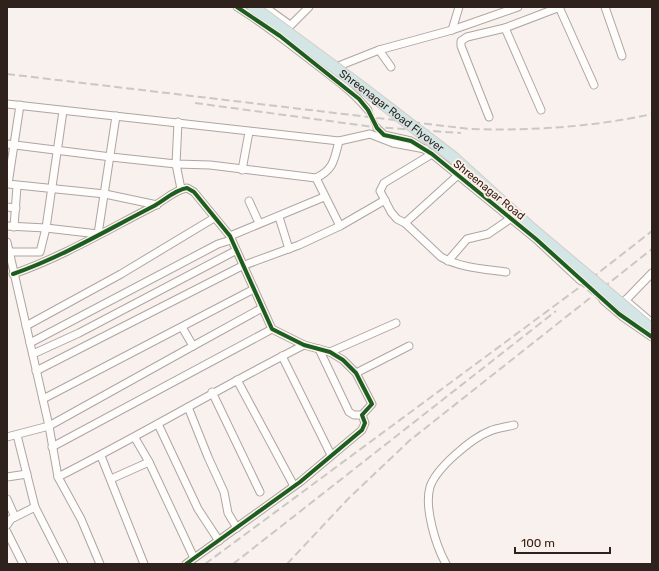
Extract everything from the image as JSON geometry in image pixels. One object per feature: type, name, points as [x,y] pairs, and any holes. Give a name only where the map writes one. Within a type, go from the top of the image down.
[{"type":"highway","name":"Shreenagar Road Flyover","points":[[253,7],[454,158],[526,224],[652,330]]},
{"type":"street","points":[[237,7],[280,36],[326,71],[359,99],[368,110]]},
{"type":"street","points":[[265,7],[290,25]]},
{"type":"street","points":[[280,36],[309,7]]},
{"type":"street","points":[[452,30],[459,7]]},
{"type":"street","points":[[326,71],[379,50],[452,30],[518,7]]},
{"type":"street","points":[[489,117],[461,46],[461,41],[467,37],[505,28],[559,7],[594,85]]},
{"type":"street","points":[[605,7],[622,56]]},
{"type":"street","points":[[505,28],[541,110]]},
{"type":"street","points":[[379,50],[391,67]]},
{"type":"street","points":[[7,104],[339,141],[370,134],[394,144],[424,149]]},
{"type":"street","points":[[20,105],[10,144],[8,184],[51,190],[105,194],[157,205]]},
{"type":"street","points":[[34,266],[40,252],[46,228],[62,111]]},
{"type":"street","points":[[98,234],[111,157],[116,116]]},
{"type":"street","points":[[178,122],[176,164],[181,189]]},
{"type":"street","name":"Shreenagar Road","points":[[377,128],[384,135],[411,141],[432,154],[536,239],[581,281]]},
{"type":"street","points":[[242,170],[249,132]]},
{"type":"street","points":[[10,144],[111,157],[176,164],[210,165],[316,178],[332,167],[339,141]]},
{"type":"street","points":[[432,154],[384,183],[380,191],[394,215],[405,223],[441,257],[448,261],[474,268],[506,272]]},
{"type":"street","points":[[405,223],[458,175]]},
{"type":"street","points":[[316,178],[324,197],[340,226]]},
{"type":"street","points":[[18,186],[16,208],[10,227],[46,228],[98,234]]},
{"type":"street","points":[[13,274],[34,266],[157,205],[181,189],[191,190],[230,238],[272,329],[304,345],[330,352],[343,360],[356,373],[372,404],[362,415],[354,415],[349,412],[318,349]]},
{"type":"street","points":[[30,343],[259,222],[279,217],[324,197]]},
{"type":"street","points":[[36,371],[242,266],[289,249],[340,226],[386,200]]},
{"type":"street","points":[[249,201],[259,222]]},
{"type":"street","points":[[7,207],[16,208]]},
{"type":"street","points":[[279,217],[289,249]]},
{"type":"street","points":[[26,326],[121,274],[214,218]]},
{"type":"street","points":[[448,261],[467,239],[488,234],[510,219]]},
{"type":"street","points":[[7,243],[49,426],[58,477],[81,519],[100,564]]},
{"type":"street","points":[[33,354],[79,333],[235,251]]},
{"type":"street","points":[[10,252],[40,252]]},
{"type":"street","points":[[615,311],[652,272]]},
{"type":"street","points":[[43,399],[254,289]]},
{"type":"street","points":[[603,300],[615,311],[652,337]]},
{"type":"street","points":[[625,300],[652,323]]},
{"type":"street","points":[[7,437],[49,426],[262,308]]},
{"type":"street","points":[[330,352],[396,323]]},
{"type":"street","points":[[182,327],[193,346]]},
{"type":"street","points":[[52,447],[272,329]]},
{"type":"street","points":[[58,477],[135,438],[212,392],[304,345]]},
{"type":"street","points":[[356,373],[409,346]]},
{"type":"street","points":[[282,356],[331,455]]},
{"type":"street","points":[[237,380],[294,486]]},
{"type":"street","points":[[212,392],[260,492]]},
{"type":"street","points":[[188,407],[224,492],[228,513],[237,528]]},
{"type":"street","points":[[186,564],[294,486],[362,430],[365,423],[362,415]]},
{"type":"street","points":[[158,424],[198,509],[219,541]]},
{"type":"street","points":[[446,564],[436,543],[429,502],[432,484],[446,464],[480,436],[490,431],[514,425]]},
{"type":"street","points":[[17,435],[35,507],[64,564]]},
{"type":"street","points":[[135,438],[149,462],[194,558]]},
{"type":"street","points":[[101,456],[144,564]]},
{"type":"street","points":[[111,479],[149,462]]},
{"type":"street","points":[[7,477],[27,474]]},
{"type":"street","points":[[7,500],[15,517]]},
{"type":"street","points":[[7,525],[15,517],[35,507]]},
{"type":"street","points":[[7,532],[24,564]]},
{"type":"tunnel","points":[[368,110],[377,128]]},
{"type":"tunnel","points":[[581,281],[603,300]]},
{"type":"railway","points":[[7,74],[470,129],[538,129],[607,122],[652,114]]},
{"type":"railway","points":[[195,103],[374,127],[461,133]]},
{"type":"railway","points":[[205,564],[584,284],[652,231]]},
{"type":"railway","points":[[287,564],[348,499],[409,441],[652,249]]},
{"type":"railway","points":[[233,564],[556,311]]},
{"type":"cycle path","points":[[237,7],[280,36],[359,99],[368,110],[377,128],[384,135],[411,141],[432,154],[536,239],[619,314],[652,337]]},
{"type":"cycle path","points":[[13,274],[49,260],[156,205],[173,193],[187,188],[194,192],[230,236],[272,329],[304,345],[330,352],[343,360],[356,373],[372,404],[362,415],[365,423],[362,430],[300,482],[186,564]]}]
